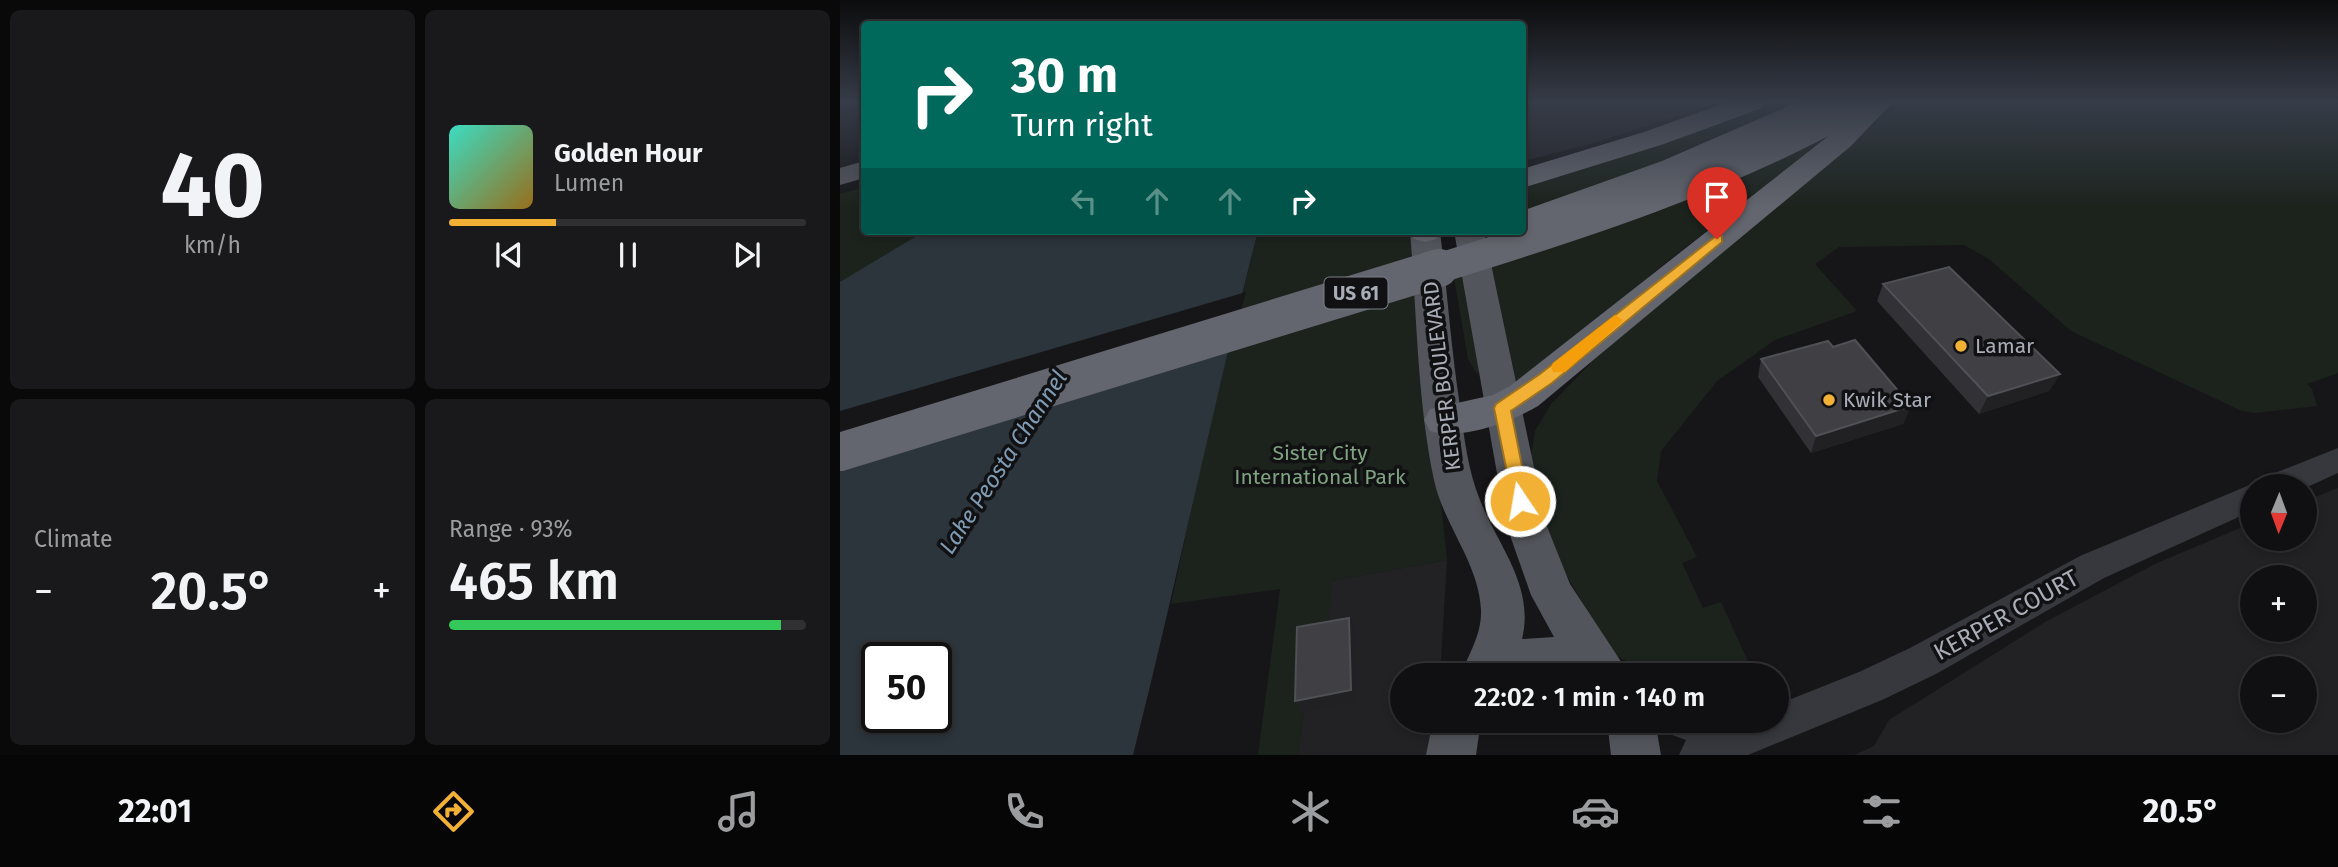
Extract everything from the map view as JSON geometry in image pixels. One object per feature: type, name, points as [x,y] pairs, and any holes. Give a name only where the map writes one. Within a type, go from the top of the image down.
[{"type":"highway","points":[[1526,178],[1650,137]]},
{"type":"highway","points":[[1526,221],[1630,186],[1746,137]]},
{"type":"highway","name":"US 61","points":[[840,452],[1521,243],[1603,215],[1790,137]]},
{"type":"highway","points":[[1444,420],[1502,408],[1539,384],[1844,137]]},
{"type":"highway","name":"US 61","points":[[840,426],[1480,235]]},
{"type":"main road","points":[[840,177],[861,170]]},
{"type":"main road","name":"KERPER BOULEVARD","points":[[1426,235],[1444,420],[1454,482],[1463,508],[1495,574],[1502,600],[1502,626],[1490,663]]},
{"type":"main road","points":[[1470,235],[1515,478],[1538,562],[1553,595],[1593,663]]},
{"type":"main road","points":[[1517,663],[1536,658],[1574,663]]},
{"type":"main road","points":[[1451,755],[1455,733]]},
{"type":"main road","points":[[1633,733],[1636,755]]},
{"type":"street","points":[[2305,474],[2338,460]]},
{"type":"street","name":"KERPER COURT","points":[[1789,719],[1869,687],[1923,661],[2092,567],[2240,501]]},
{"type":"street","name":"KERPER COURT","points":[[1699,755],[1754,733]]},
{"type":"shaded area","points":[[1526,137],[1611,137],[1526,160]]},
{"type":"shaded area","points":[[2338,488],[2338,755],[1854,755],[1874,746],[1889,720],[2045,622],[2157,563],[2240,528],[2240,551],[2317,551],[2317,496]]},
{"type":"shaded area","points":[[1447,560],[1441,663],[1390,663],[1390,733],[1436,733],[1435,755],[1298,755],[1314,640],[1327,637],[1331,581]]},
{"type":"green space","points":[[1673,137],[1722,137],[1627,175],[1526,210],[1526,187]]},
{"type":"green space","points":[[1810,137],[1828,137],[1669,260],[1526,377],[1516,381],[1511,376],[1488,266]]},
{"type":"green space","points":[[1860,137],[2338,137],[2338,373],[2307,384],[2312,389],[2317,406],[2255,413],[2242,411],[2071,331],[1989,259],[1964,245],[1839,247],[1815,264],[1857,311],[1775,340],[1717,381],[1661,451],[1657,481],[1697,557],[1682,563],[1703,608],[1721,602],[1747,663],[1630,663],[1612,653],[1546,540],[1531,456],[1535,431],[1551,404],[1628,325]]},
{"type":"green space","points":[[861,188],[861,235],[920,235],[840,288],[840,194]]},
{"type":"green space","name":"Sister City International Park","points":[[1257,235],[1412,235],[1447,560],[1332,581],[1327,638],[1314,640],[1298,755],[1258,755],[1280,589],[1171,604],[1204,450]]},
{"type":"green space","points":[[1467,273],[1479,370],[1477,374],[1468,359],[1454,277]]},
{"type":"water","name":"Lake Peosta Channel","points":[[918,235],[1257,235],[1133,755],[840,755],[840,282]]},
{"type":"pier","points":[[1246,292],[1232,344],[840,465],[840,411]]},
{"type":"building","name":"Lamar","points":[[1949,267],[2060,374],[1988,396],[1883,284]]},
{"type":"building","name":"Kwik Star","points":[[1855,340],[1911,406],[1816,436],[1761,359],[1828,341],[1833,347]]},
{"type":"building","points":[[1349,618],[1351,690],[1295,701],[1297,627]]},
{"type":"slow traffic","points":[[1559,367],[1615,320]]},
{"type":"place","name":"Lamar","points":[[1961,346]]},
{"type":"place","name":"Kwik Star","points":[[1829,400]]},
{"type":"route","points":[[1520,501],[1502,408],[1546,379],[1717,239]]}]
